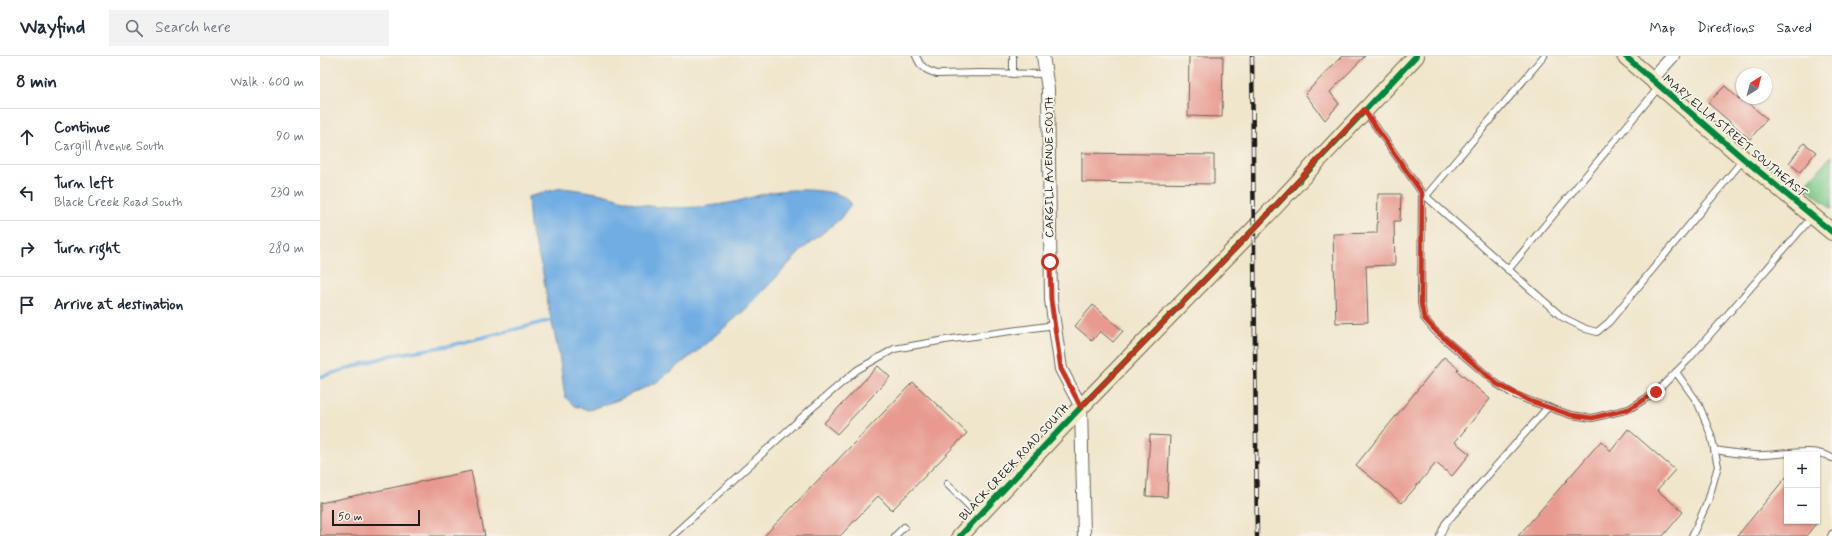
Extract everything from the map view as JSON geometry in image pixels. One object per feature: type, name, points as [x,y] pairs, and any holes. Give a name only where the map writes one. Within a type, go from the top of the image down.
[{"type":"street","name":"CARGILL AVENUE SOUTH","points":[[1043,56],[1048,89],[1051,300],[1061,369],[1081,407],[1084,536]]},
{"type":"street","name":"BLACK CREEK ROAD SOUTH","points":[[960,536],[1081,407],[1253,230],[1416,56]]},
{"type":"street","name":"MARY ELLA STREET SOUTHEAST","points":[[1625,56],[1744,160],[1832,232]]},
{"type":"street","points":[[1656,83],[1673,56]]},
{"type":"lane","points":[[916,56],[920,64],[927,70],[936,74],[1046,74]]},
{"type":"lane","points":[[1013,56],[1013,74]]},
{"type":"lane","points":[[1544,56],[1424,194],[1421,303],[1424,318],[1436,331],[1497,384],[1513,394],[1571,415],[1592,418],[1629,409],[1656,392],[1676,372],[1813,216]]},
{"type":"lane","points":[[1508,270],[1656,83]]},
{"type":"lane","points":[[1364,110],[1424,194],[1508,270],[1562,316],[1586,329],[1597,332],[1609,322],[1744,160]]},
{"type":"lane","points":[[672,536],[811,409],[857,370],[894,349],[945,340],[1055,325]]},
{"type":"lane","points":[[1676,372],[1698,403],[1711,434],[1718,466],[1708,501],[1692,536]]},
{"type":"lane","points":[[1440,536],[1445,524],[1548,407]]},
{"type":"lane","points":[[1714,450],[1754,456],[1789,454],[1807,451],[1823,453],[1832,458]]},
{"type":"lane","points":[[947,484],[979,516]]},
{"type":"lane","points":[[895,536],[904,527]]},
{"type":"green space","points":[[1832,155],[1832,209],[1805,186]]},
{"type":"water","points":[[561,188],[597,193],[643,205],[668,208],[712,206],[786,190],[830,192],[847,199],[851,204],[840,219],[804,248],[745,310],[696,352],[657,382],[618,400],[589,410],[574,406],[565,397],[559,354],[549,310],[542,268],[530,226],[528,197]]},
{"type":"building","points":[[1189,56],[1223,56],[1222,117],[1188,116]]},
{"type":"building","points":[[1342,56],[1365,56],[1330,92],[1339,104],[1325,120],[1305,94]]},
{"type":"building","points":[[1725,86],[1736,96],[1736,104],[1749,104],[1767,119],[1750,139],[1708,103]]},
{"type":"building","points":[[1804,143],[1816,152],[1800,172],[1789,163]]},
{"type":"building","points":[[1082,153],[1214,155],[1214,184],[1082,182]]},
{"type":"building","points":[[1378,194],[1401,194],[1400,221],[1394,221],[1395,265],[1366,266],[1368,322],[1336,323],[1333,234],[1377,233]]},
{"type":"building","points":[[1093,305],[1123,331],[1113,342],[1100,331],[1092,341],[1075,326]]},
{"type":"building","points":[[1444,357],[1459,369],[1457,371],[1490,399],[1455,442],[1470,454],[1452,476],[1436,463],[1402,503],[1356,465]]},
{"type":"building","points":[[878,366],[890,377],[837,434],[824,423]]},
{"type":"building","points":[[913,382],[967,433],[892,510],[878,496],[840,536],[764,536]]},
{"type":"building","points":[[1628,429],[1675,470],[1657,490],[1683,512],[1663,536],[1518,536],[1601,441],[1611,451]]},
{"type":"building","points":[[1150,435],[1170,436],[1167,497],[1146,496]]},
{"type":"building","points":[[471,471],[485,536],[320,536],[320,503]]},
{"type":"building","points":[[1784,480],[1784,524],[1816,524],[1806,536],[1737,536]]},
{"type":"waterway","points":[[320,377],[392,355],[448,346],[556,319]]},
{"type":"railway","points":[[1252,56],[1257,536]]},
{"type":"cycle path","points":[[960,536],[1081,407],[1253,230],[1416,56]]},
{"type":"cycle path","points":[[1625,56],[1744,159],[1832,232]]},
{"type":"route","points":[[1050,262],[1051,300],[1061,369],[1081,407],[1253,230],[1364,110],[1422,193],[1423,219],[1421,303],[1424,318],[1436,331],[1497,384],[1513,394],[1571,415],[1592,418],[1629,409],[1656,392]]}]
